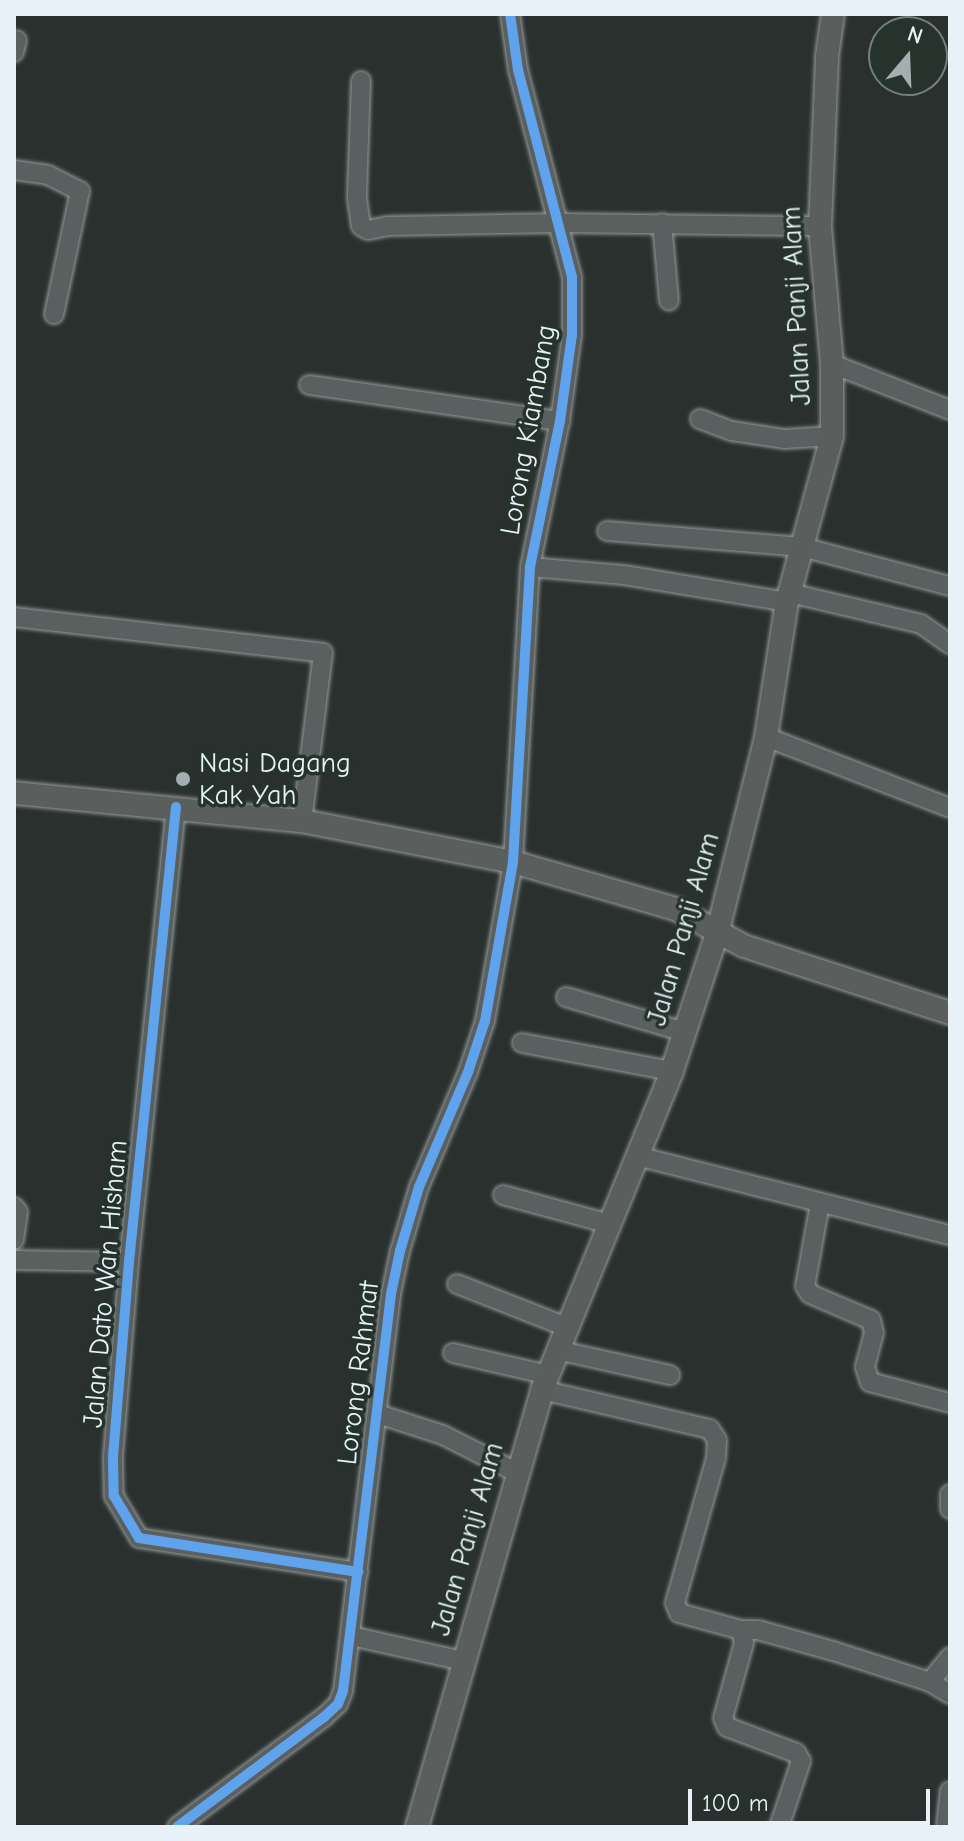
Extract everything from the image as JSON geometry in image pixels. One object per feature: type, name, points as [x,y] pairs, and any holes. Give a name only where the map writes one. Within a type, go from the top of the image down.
[{"type":"main road","name":"Jalan Panji Alam","points":[[417,1827],[516,1472],[557,1350],[672,1071],[718,930],[766,737],[788,597],[832,436],[832,364],[820,226],[827,56],[833,14]]},
{"type":"main road","points":[[14,793],[302,821],[513,862],[676,909],[744,946],[950,1013]]},
{"type":"street","name":"Lorong Kiambang","points":[[510,14],[518,70],[572,277],[572,335],[560,421],[530,567],[513,862]]},
{"type":"street","points":[[361,81],[357,198],[361,226],[368,230],[388,226],[560,223],[820,226]]},
{"type":"street","points":[[14,170],[48,175],[80,191],[54,314]]},
{"type":"street","points":[[662,223],[669,301]]},
{"type":"street","points":[[832,364],[950,410]]},
{"type":"street","points":[[309,385],[560,421]]},
{"type":"street","points":[[700,419],[732,431],[785,439],[832,436]]},
{"type":"street","points":[[607,531],[802,547],[950,586]]},
{"type":"street","points":[[530,567],[624,575],[788,597],[921,624],[950,644]]},
{"type":"street","points":[[14,617],[323,653],[302,821]]},
{"type":"street","points":[[766,737],[950,808]]},
{"type":"street","name":"Jalan Dato Wan Hisham","points":[[176,807],[129,1262],[113,1457],[114,1496],[139,1538],[358,1572]]},
{"type":"street","name":"Lorong Rahmat","points":[[177,1827],[338,1704],[343,1691],[400,1251],[419,1187],[468,1072],[485,1021],[513,862]]},
{"type":"street","points":[[566,997],[685,1032]]},
{"type":"street","points":[[522,1043],[672,1071]]},
{"type":"street","points":[[637,1156],[950,1235]]},
{"type":"street","points":[[503,1195],[610,1224]]},
{"type":"street","points":[[820,1203],[805,1286],[810,1294],[871,1320],[874,1333],[865,1367],[870,1382],[950,1403]]},
{"type":"street","points":[[14,1207],[18,1212],[14,1240]]},
{"type":"street","points":[[14,1260],[129,1262]]},
{"type":"street","points":[[457,1284],[567,1327]]},
{"type":"street","points":[[557,1350],[670,1375]]},
{"type":"street","points":[[453,1353],[545,1383],[710,1429],[717,1440],[716,1458],[675,1603],[679,1613],[741,1630],[758,1630],[930,1682],[950,1694]]},
{"type":"street","points":[[378,1414],[443,1435],[516,1472]]},
{"type":"street","points":[[950,1494],[950,1509]]},
{"type":"street","points":[[741,1630],[744,1643],[723,1718],[727,1727],[796,1753],[801,1761],[779,1827]]},
{"type":"street","points":[[351,1636],[463,1661]]},
{"type":"street","points":[[930,1682],[950,1657]]},
{"type":"street","points":[[946,1827],[950,1791]]},
{"type":"cycle path","points":[[177,1827],[324,1717],[338,1704],[343,1691],[391,1294],[400,1251],[419,1187],[468,1072],[485,1021],[513,862],[530,567],[560,421],[572,335],[572,277],[518,70],[510,14]]},
{"type":"cycle path","points":[[176,807],[129,1262],[113,1457],[114,1496],[139,1538],[358,1572]]},
{"type":"place","name":"Nasi Dagang Kak Yah","points":[[183,779]]}]
